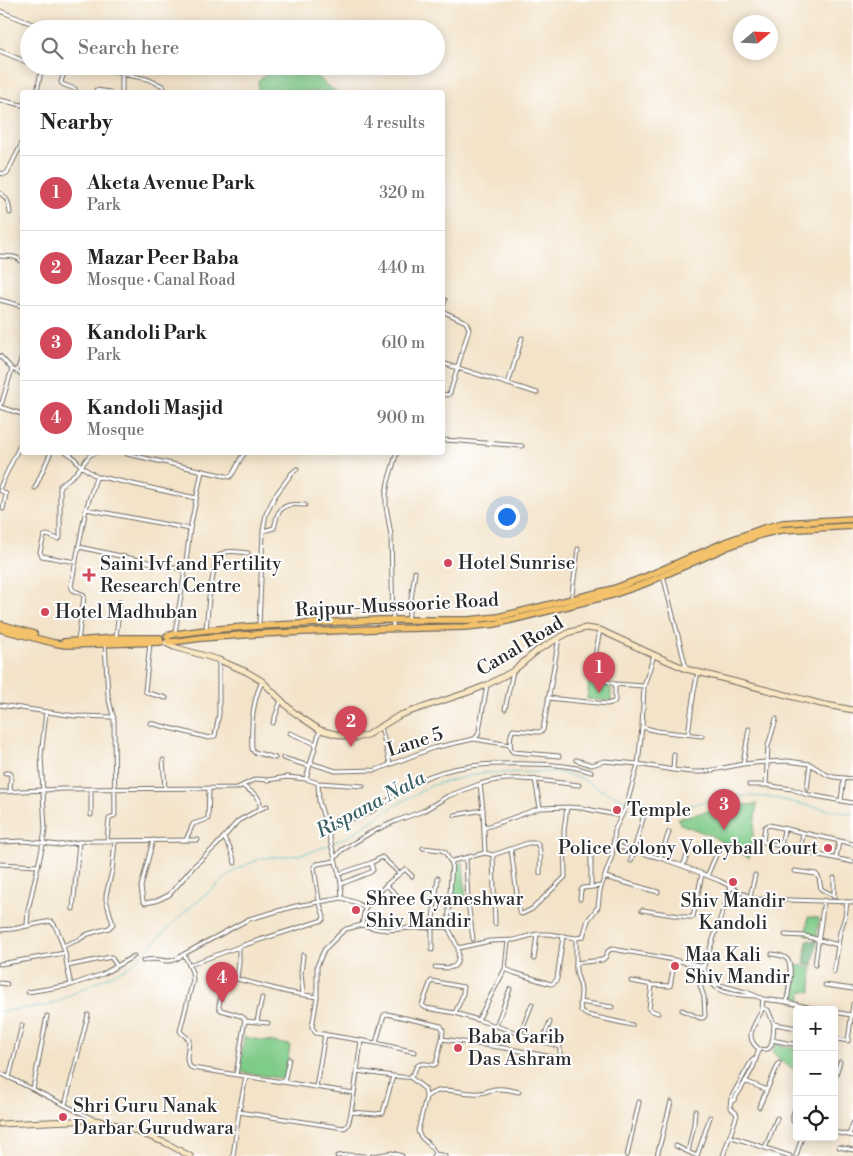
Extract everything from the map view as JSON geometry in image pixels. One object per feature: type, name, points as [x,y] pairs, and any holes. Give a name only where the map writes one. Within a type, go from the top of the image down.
[{"type":"main road","name":"Rajpur-Mussoorie Road","points":[[0,624],[57,641],[115,638],[172,642],[256,634],[465,627],[495,624],[613,589],[645,577],[728,540],[764,528],[783,523],[853,519]]},
{"type":"main road","name":"Rajpur-Mussoorie Road","points":[[0,629],[66,645],[150,643],[164,640],[175,634],[259,626],[393,620],[469,620],[498,617],[612,595],[644,584],[727,547],[763,534],[780,530],[853,526]]},
{"type":"street","points":[[0,11],[22,20]]},
{"type":"street","points":[[0,51],[20,59]]},
{"type":"street","points":[[37,90],[40,75]]},
{"type":"street","points":[[63,75],[62,84],[75,89]]},
{"type":"street","points":[[122,75],[122,90]]},
{"type":"street","points":[[127,75],[150,80],[163,86],[163,90]]},
{"type":"street","points":[[0,100],[20,105]]},
{"type":"street","points":[[0,173],[7,173],[20,147]]},
{"type":"street","points":[[0,194],[8,202],[10,213]]},
{"type":"street","points":[[0,256],[20,258]]},
{"type":"street","points":[[0,300],[20,305]]},
{"type":"street","points":[[445,312],[466,322],[469,326],[469,332],[450,393],[445,394]]},
{"type":"street","points":[[508,384],[522,338]]},
{"type":"street","points":[[0,356],[20,373]]},
{"type":"street","points":[[17,371],[20,363]]},
{"type":"street","points":[[445,363],[537,393]]},
{"type":"street","points":[[12,368],[0,406],[20,413]]},
{"type":"street","points":[[445,440],[522,446]]},
{"type":"street","points":[[3,509],[6,495],[0,488],[20,445]]},
{"type":"street","points":[[35,488],[50,455]]},
{"type":"street","points":[[70,455],[81,466],[97,477],[196,498]]},
{"type":"street","points":[[76,562],[42,556],[40,554],[44,536],[60,538],[60,486],[76,473],[90,455]]},
{"type":"street","points":[[131,455],[228,477],[231,476],[243,455]]},
{"type":"street","points":[[393,629],[391,535],[386,494],[396,455]]},
{"type":"street","points":[[259,626],[263,531],[266,514],[270,503],[281,487],[297,469]]},
{"type":"street","points":[[175,634],[190,529],[202,471]]},
{"type":"street","points":[[78,641],[84,596],[72,589],[86,509],[97,477]]},
{"type":"street","points":[[263,531],[274,528],[278,513],[284,508],[294,504],[306,505]]},
{"type":"street","points":[[86,509],[190,529]]},
{"type":"street","points":[[79,547],[185,570]]},
{"type":"street","points":[[570,603],[578,549]]},
{"type":"street","points":[[206,630],[209,597],[216,559],[219,554],[227,551],[248,553]]},
{"type":"street","points":[[408,620],[415,572]]},
{"type":"street","points":[[663,575],[686,669]]},
{"type":"street","points":[[115,638],[120,602]]},
{"type":"street","name":"Canal Road","points":[[164,640],[174,647],[219,660],[247,672],[262,681],[292,711],[320,730],[358,738],[367,735],[400,715],[486,685],[513,671],[538,650],[559,638],[570,632],[586,628],[600,630],[615,636],[686,669],[821,704],[853,710]]},
{"type":"street","points":[[600,630],[592,674],[594,677],[615,684],[644,686]]},
{"type":"street","points":[[559,638],[542,730],[540,732],[513,730],[511,733],[510,750],[514,752],[560,756]]},
{"type":"street","points":[[150,643],[144,690],[166,698]]},
{"type":"street","points":[[104,644],[108,696],[114,717],[115,815],[109,819],[107,841]]},
{"type":"street","points":[[458,948],[537,934],[576,938],[584,935],[588,920],[598,907],[600,890],[612,856],[615,829],[631,793],[638,764],[644,686],[654,655]]},
{"type":"street","points":[[150,723],[209,738],[215,736],[219,714],[219,660]]},
{"type":"street","points":[[505,709],[513,671]]},
{"type":"street","points":[[688,734],[698,672]]},
{"type":"street","points":[[262,681],[258,689],[254,713],[252,750],[275,758]]},
{"type":"street","points":[[548,698],[611,703],[615,700],[615,684]]},
{"type":"street","points":[[474,739],[479,731],[486,685]]},
{"type":"street","points":[[273,723],[281,699]]},
{"type":"street","points":[[0,706],[76,716],[114,717]]},
{"type":"street","points":[[27,926],[28,910],[44,844],[44,790],[41,756],[46,712]]},
{"type":"street","points":[[766,785],[768,746],[776,719]]},
{"type":"street","points":[[381,727],[390,764]]},
{"type":"street","points":[[642,727],[657,731],[702,736]]},
{"type":"street","points":[[743,764],[749,729]]},
{"type":"street","points":[[306,779],[320,730]]},
{"type":"street","points":[[290,733],[316,744]]},
{"type":"street","points":[[474,739],[510,745]]},
{"type":"street","name":"Lane 5","points":[[284,758],[336,771],[376,770],[433,748],[474,739]]},
{"type":"street","points":[[673,770],[674,754]]},
{"type":"street","points":[[163,760],[165,788]]},
{"type":"street","points":[[576,760],[592,764],[604,761],[638,764],[692,772],[703,772],[743,764],[788,761],[810,764],[827,775],[853,779]]},
{"type":"street","points":[[326,824],[363,816],[416,782],[440,772],[459,768],[494,763],[545,764],[591,772]]},
{"type":"street","points":[[807,789],[810,764]]},
{"type":"street","points":[[5,773],[11,775],[10,792]]},
{"type":"street","points":[[0,792],[63,789],[237,788],[256,780],[292,777],[318,783],[363,786]]},
{"type":"street","points":[[841,800],[844,778]]},
{"type":"street","points":[[189,965],[323,920],[314,867],[317,864],[334,859],[342,850],[370,833],[423,811],[448,796],[497,779],[535,779],[578,785]]},
{"type":"street","points":[[535,779],[540,808]]},
{"type":"street","points":[[318,783],[319,802],[339,874],[342,898]]},
{"type":"street","points":[[480,784],[485,853]]},
{"type":"street","points":[[749,785],[766,785],[853,803]]},
{"type":"street","points":[[242,786],[260,799],[260,809]]},
{"type":"street","points":[[186,840],[193,824],[208,819],[209,788]]},
{"type":"street","points":[[91,789],[91,815]]},
{"type":"street","points":[[153,840],[142,887],[143,901],[145,903],[156,901],[169,895],[238,821],[267,806]]},
{"type":"street","points":[[511,849],[519,910],[522,914],[532,909],[565,877],[564,825],[567,807]]},
{"type":"street","points":[[484,828],[540,808],[582,808],[620,816]]},
{"type":"street","points":[[455,815],[483,810]]},
{"type":"street","points":[[631,861],[644,815]]},
{"type":"street","points":[[853,844],[784,830],[769,825],[765,827],[763,841],[853,862]]},
{"type":"street","points":[[781,846],[784,830]]},
{"type":"street","points":[[660,858],[669,832]]},
{"type":"street","points":[[800,851],[803,834]]},
{"type":"street","points":[[224,838],[235,863]]},
{"type":"street","points":[[0,842],[24,841],[64,845],[86,841],[198,840]]},
{"type":"street","points":[[73,909],[79,842]]},
{"type":"street","points":[[63,946],[88,934],[109,928],[114,924],[106,895],[116,842]]},
{"type":"street","points":[[423,848],[442,850],[452,861],[485,853],[493,855],[535,842],[538,843],[540,849],[540,873]]},
{"type":"street","points":[[836,858],[839,842]]},
{"type":"street","points":[[613,845],[683,866],[720,881],[750,898],[792,900],[824,900],[834,898]]},
{"type":"street","points":[[591,848],[592,887]]},
{"type":"street","points":[[683,866],[690,848]]},
{"type":"street","points":[[707,876],[717,853]]},
{"type":"street","points":[[493,855],[495,924]]},
{"type":"street","points":[[339,874],[384,858],[399,873]]},
{"type":"street","points":[[466,859],[468,902],[473,939]]},
{"type":"street","points":[[435,967],[444,968],[458,964],[458,948],[448,927],[452,861]]},
{"type":"street","points":[[341,884],[371,872],[373,870],[371,863]]},
{"type":"street","points":[[0,864],[38,866]]},
{"type":"street","points":[[362,925],[365,908],[386,885],[405,869],[412,876]]},
{"type":"street","points":[[794,871],[816,874],[821,888],[834,898],[853,902]]},
{"type":"street","points":[[642,910],[686,918],[692,917],[702,874]]},
{"type":"street","points":[[750,898],[755,875]]},
{"type":"street","points":[[604,877],[658,892]]},
{"type":"street","points":[[432,950],[432,927],[438,878]]},
{"type":"street","points":[[834,878],[834,898]]},
{"type":"street","points":[[386,885],[398,896],[406,899]]},
{"type":"street","points":[[580,900],[583,888],[602,886]]},
{"type":"street","points":[[682,1010],[700,1018],[705,1016],[704,997],[696,973],[697,970],[704,967],[731,887]]},
{"type":"street","points":[[143,961],[154,959],[170,962],[177,960],[184,954],[249,919],[296,906],[342,898],[365,908]]},
{"type":"street","points":[[815,965],[824,900]]},
{"type":"street","points":[[450,904],[468,902]]},
{"type":"street","points":[[834,972],[840,932],[845,917],[846,902]]},
{"type":"street","points":[[0,930],[51,921],[63,946],[70,984]]},
{"type":"street","points":[[415,1052],[316,1033],[312,1027],[318,997],[317,966],[324,950],[346,929],[362,925],[388,930],[448,927]]},
{"type":"street","points":[[534,959],[537,934]]},
{"type":"street","points":[[785,935],[805,936],[838,945]]},
{"type":"street","points":[[505,969],[551,984],[554,983],[557,979],[563,936]]},
{"type":"street","points":[[576,938],[576,974],[581,989],[580,1009],[582,1013],[632,1025]]},
{"type":"street","points":[[478,1020],[505,969],[508,940]]},
{"type":"street","points":[[237,979],[239,947]]},
{"type":"street","points":[[576,963],[602,960],[608,951],[612,949],[675,960],[704,967],[713,983],[722,991],[756,996],[763,1000],[787,1002],[799,1006]]},
{"type":"street","points":[[0,964],[65,953]]},
{"type":"street","points":[[184,954],[192,972],[193,980],[180,1031],[189,1040],[188,1065],[192,1068],[354,1093]]},
{"type":"street","points":[[772,954],[785,957],[790,965],[787,1002]]},
{"type":"street","points":[[303,955],[301,973],[303,994]]},
{"type":"street","points":[[28,992],[70,984],[103,974],[134,956]]},
{"type":"street","points":[[67,966],[111,957],[116,966]]},
{"type":"street","points":[[631,981],[652,986],[670,986],[675,960]]},
{"type":"street","points":[[236,1075],[246,1021],[244,1017],[219,1008],[226,978],[318,997]]},
{"type":"street","points":[[442,1039],[560,1058],[560,1047],[454,1013],[426,1008],[422,1005],[431,981],[463,986],[464,993],[454,1013]]},
{"type":"street","points":[[0,983],[7,984]]},
{"type":"street","points":[[825,985],[853,989]]},
{"type":"street","points":[[652,986],[649,1009],[658,1013]]},
{"type":"street","points":[[496,1026],[510,989]]},
{"type":"street","points":[[257,1021],[262,998]]},
{"type":"street","points":[[762,1008],[768,1010],[774,1024],[772,1040],[767,1050],[759,1049],[752,1042],[751,1035],[752,1027],[762,1008],[763,1000]]},
{"type":"street","points":[[580,1002],[612,1007]]},
{"type":"street","points":[[520,1034],[532,1004]]},
{"type":"street","points":[[838,1039],[848,1040],[853,1004]]},
{"type":"street","points":[[838,1013],[851,1015]]},
{"type":"street","points":[[376,1043],[384,1015],[387,1014],[441,1026],[443,1030],[442,1039],[436,1064],[434,1066],[421,1064],[416,1066],[410,1077]]},
{"type":"street","points":[[65,1105],[88,1015]]},
{"type":"street","points":[[33,1090],[47,1016]]},
{"type":"street","points":[[246,1021],[268,1023]]},
{"type":"street","points":[[542,1042],[550,1022]]},
{"type":"street","points":[[774,1024],[793,1027]]},
{"type":"street","points":[[9,1078],[22,1025]]},
{"type":"street","points":[[316,1087],[325,1034]]},
{"type":"street","points":[[772,1040],[793,1044]]},
{"type":"street","points":[[238,1112],[346,1127],[351,1112],[361,1041]]},
{"type":"street","points":[[731,1102],[745,1081],[755,1062],[759,1049]]},
{"type":"street","points":[[724,1156],[737,1115],[730,1107],[731,1098],[755,1058]]},
{"type":"street","points":[[284,1082],[289,1059]]},
{"type":"street","points":[[838,1068],[840,1062]]},
{"type":"street","points":[[759,1107],[779,1063]]},
{"type":"street","points":[[357,1071],[410,1077],[425,1089],[426,1097],[418,1134],[432,1147],[434,1155],[445,1156]]},
{"type":"street","points":[[0,1073],[95,1120],[122,1126],[166,1142],[190,1156]]},
{"type":"street","points":[[232,1156],[238,1112],[246,1076]]},
{"type":"street","points":[[351,1112],[364,1114],[383,1113],[393,1076]]},
{"type":"street","points":[[745,1081],[767,1090]]},
{"type":"street","points":[[426,1097],[432,1092],[442,1090],[482,1093],[492,1089],[499,1089],[519,1092]]},
{"type":"street","points":[[627,1156],[638,1102]]},
{"type":"street","points":[[657,1156],[671,1102]]},
{"type":"street","points":[[688,1152],[696,1112]]},
{"type":"street","points":[[676,1146],[697,1156],[710,1117]]},
{"type":"street","points":[[765,1148],[777,1118]]},
{"type":"street","points":[[0,1124],[95,1120]]},
{"type":"street","points":[[838,1133],[851,1135],[853,1123]]},
{"type":"street","points":[[730,1138],[732,1137],[789,1156]]},
{"type":"street","points":[[796,1156],[801,1141]]},
{"type":"street","points":[[839,1147],[853,1150]]},
{"type":"street","points":[[372,1156],[392,1153],[402,1156]]},
{"type":"street","points":[[337,1156],[365,1156]]},
{"type":"green space","points":[[265,75],[317,75],[326,85],[334,90],[258,90],[258,81]]},
{"type":"green space","points":[[589,682],[611,687],[611,701],[587,699]]},
{"type":"green space","points":[[757,804],[749,858],[710,835],[680,824],[678,818],[731,806]]},
{"type":"green space","points":[[463,862],[466,900],[452,902],[455,864]]},
{"type":"green space","points":[[808,917],[819,918],[817,936],[806,935]]},
{"type":"green space","points":[[807,940],[817,941],[813,965],[804,964]]},
{"type":"green space","points":[[793,964],[812,968],[811,992],[802,991],[800,1003],[791,1002]]},
{"type":"green space","points":[[244,1037],[290,1045],[285,1079],[239,1072]]},
{"type":"green space","points":[[776,1044],[793,1048],[793,1069],[778,1058],[773,1052]]},
{"type":"waterway","name":"Rispana Nala","points":[[0,1011],[48,1006],[130,966],[188,909],[237,869],[262,858],[298,855],[314,851],[351,835],[392,807],[433,785],[481,773],[556,772],[581,778],[602,791],[637,804],[660,807],[688,806],[717,798],[746,796],[770,797],[853,814]]},
{"type":"place","name":"Hotel Sunrise","points":[[448,563]]},
{"type":"place","name":"Saini Ivf and Fertility Research Centre","points":[[89,575]]},
{"type":"place","name":"Hotel Madhuban","points":[[45,612]]},
{"type":"place","name":"Aketa Avenue Park","points":[[599,693]]},
{"type":"place","name":"Mazar Peer Baba","points":[[351,747]]},
{"type":"place","name":"Temple","points":[[617,810]]},
{"type":"place","name":"Kandoli Park","points":[[724,830]]},
{"type":"place","name":"Police Colony Volleyball Court","points":[[828,848]]},
{"type":"place","name":"Shiv Mandir Kandoli","points":[[733,882]]},
{"type":"place","name":"Shree Gyaneshwar Shiv Mandir","points":[[356,910]]},
{"type":"place","name":"Maa Kali Shiv Mandir","points":[[675,966]]},
{"type":"place","name":"Kandoli Masjid","points":[[222,1003]]},
{"type":"place","name":"Baba Garib Das Ashram","points":[[458,1048]]},
{"type":"place","name":"Shri Guru Nanak Darbar Gurudwara","points":[[63,1117]]}]
